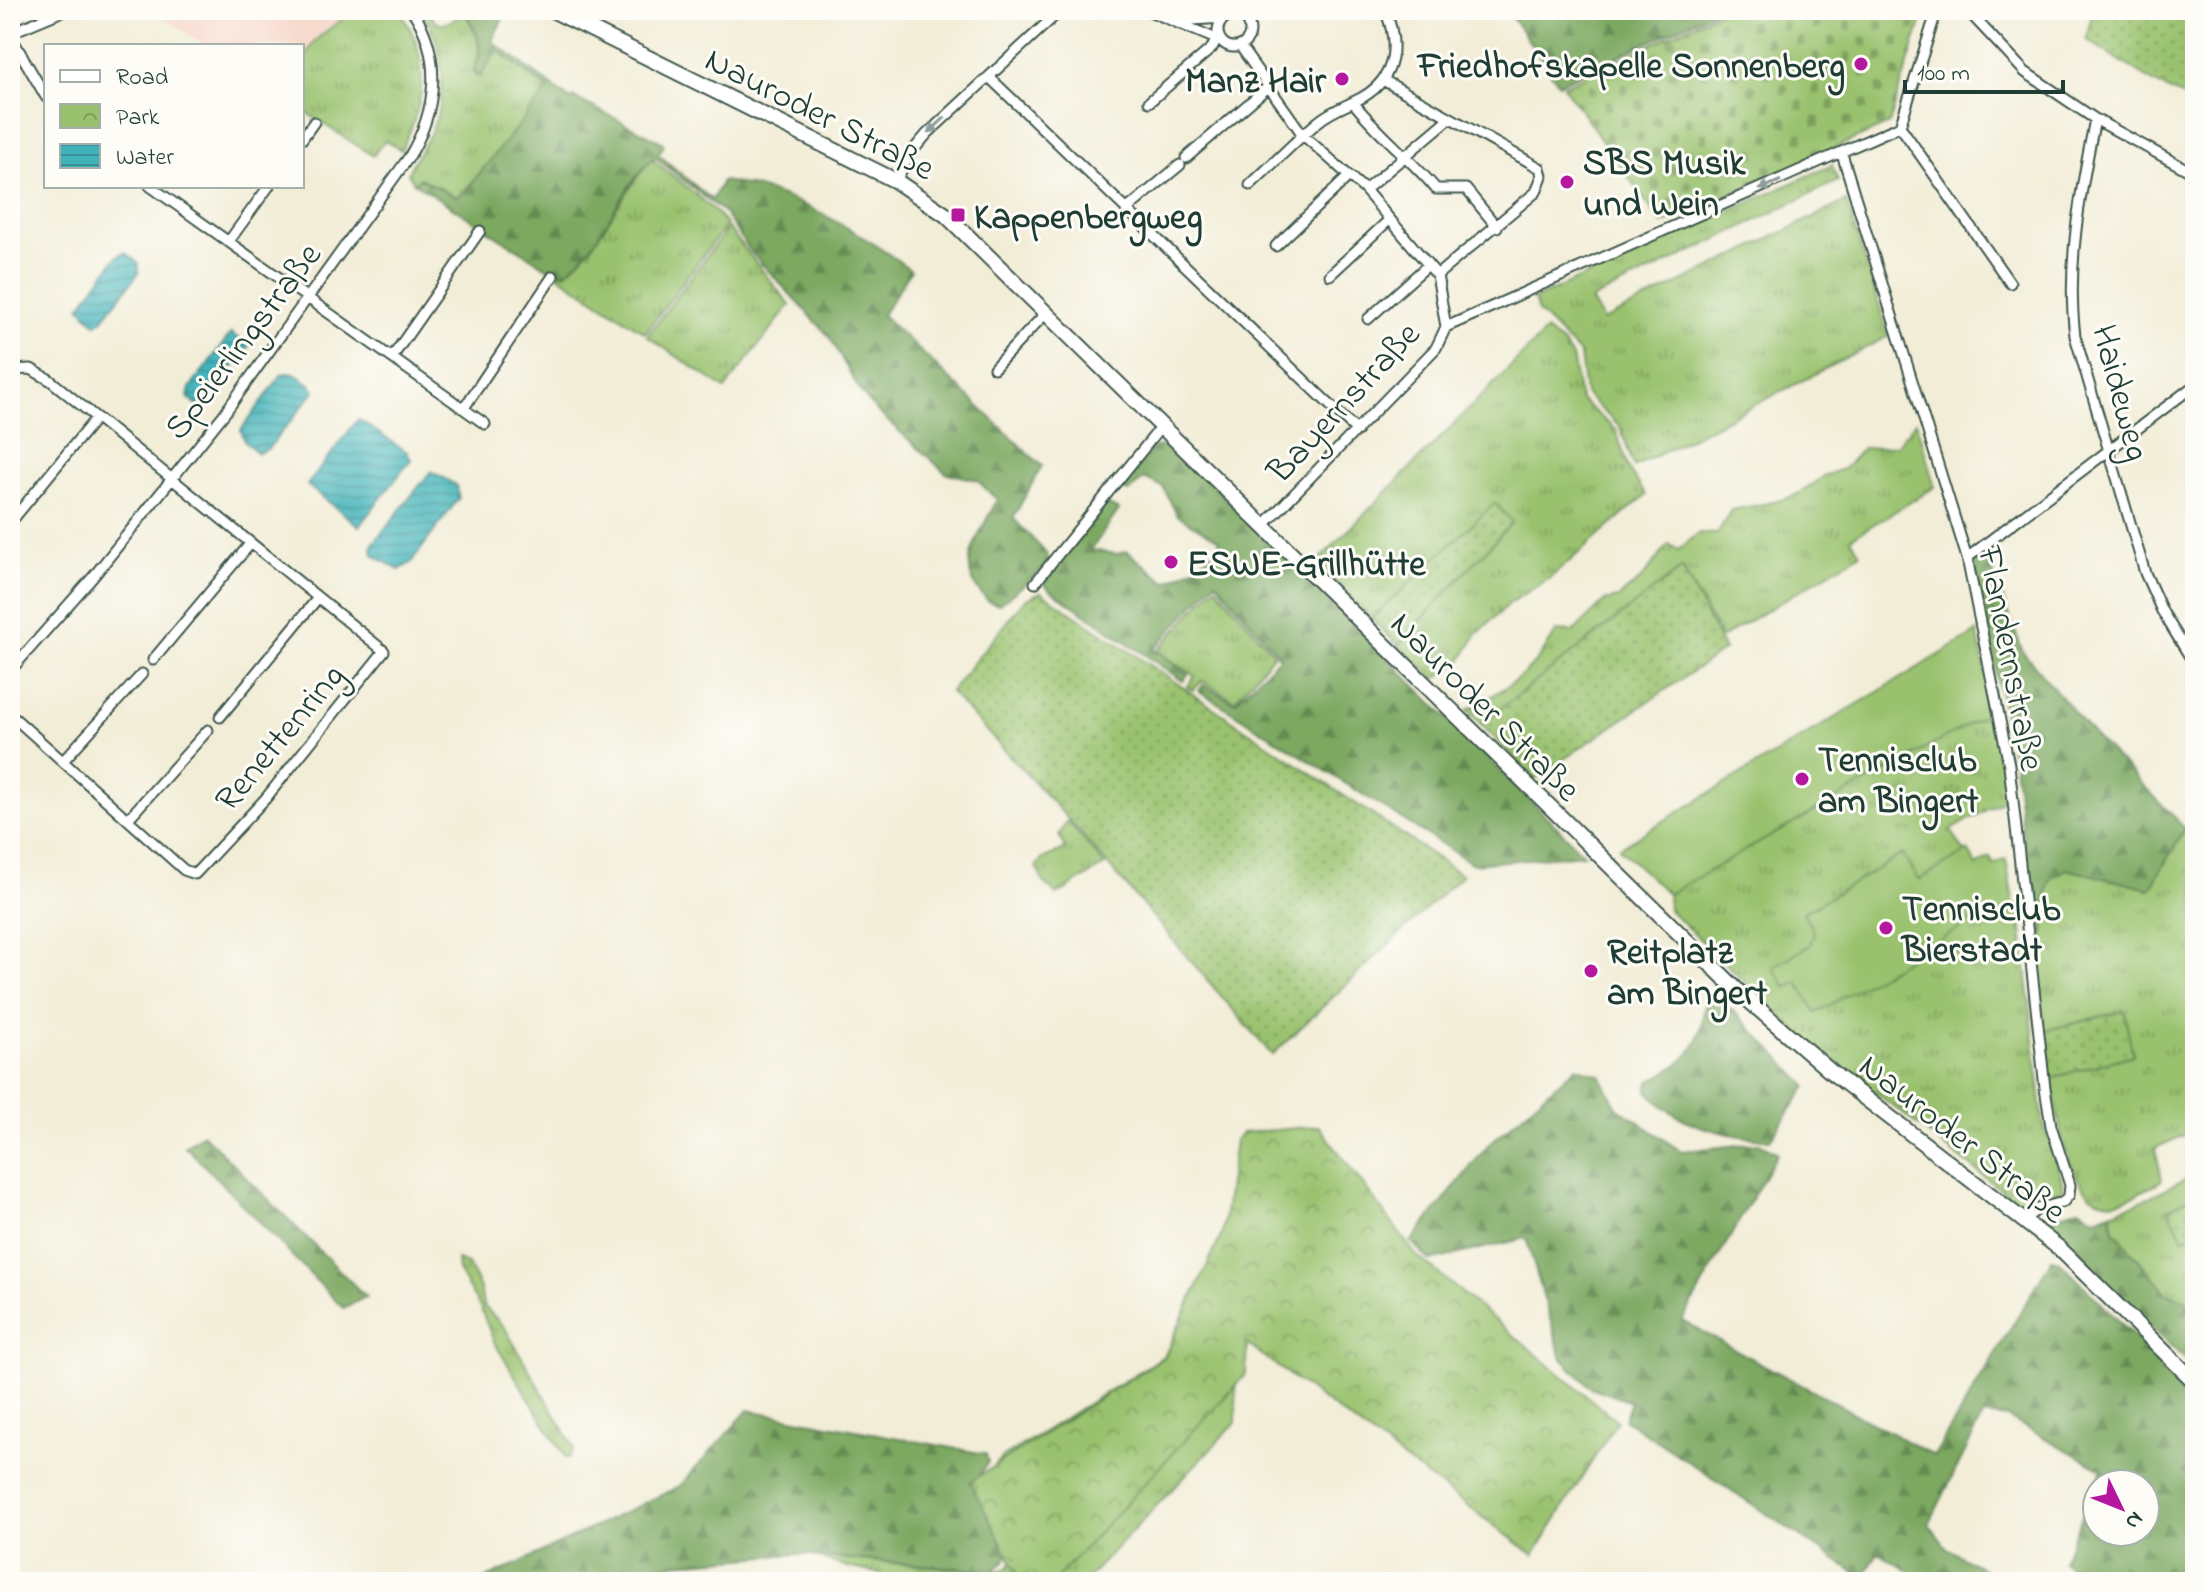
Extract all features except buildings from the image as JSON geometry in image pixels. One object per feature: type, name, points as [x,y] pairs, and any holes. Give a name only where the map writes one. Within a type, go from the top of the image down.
[{"type":"main road","name":"Nauroder Straße","points":[[552,10],[896,181],[946,215],[1766,1017],[2079,1266],[2195,1382]]},
{"type":"street","points":[[44,94],[10,34],[65,10]]},
{"type":"street","name":"Speierlingstraße","points":[[10,671],[93,577],[252,378],[409,157],[425,128],[433,70],[426,37],[412,10]]},
{"type":"street","points":[[896,181],[910,154],[927,134],[1061,10]]},
{"type":"street","points":[[1147,10],[1230,47],[1240,46],[1247,39],[1248,25],[1258,10]]},
{"type":"street","points":[[1250,185],[1331,112],[1353,102],[1383,80],[1395,49],[1394,30],[1385,10]]},
{"type":"street","points":[[1446,327],[1900,126],[1937,10]]},
{"type":"street","points":[[1967,10],[2025,72],[2095,119],[2195,174]]},
{"type":"street","points":[[1172,21],[1238,16],[1248,25]]},
{"type":"street","points":[[1149,102],[1219,41],[1219,27],[1224,18]]},
{"type":"street","points":[[1240,46],[1303,135],[1365,190],[1437,275],[1536,192],[1542,176],[1540,168],[1383,80]]},
{"type":"street","points":[[989,77],[1357,431]]},
{"type":"street","points":[[1126,210],[1268,87]]},
{"type":"street","points":[[1353,102],[1371,126],[1406,154],[1436,189],[1466,189],[1497,227]]},
{"type":"street","points":[[1365,190],[1450,118]]},
{"type":"street","name":"Haideweg","points":[[2095,119],[2072,259],[2070,299],[2075,336],[2145,573],[2162,611],[2195,665]]},
{"type":"street","points":[[304,136],[314,122]]},
{"type":"street","points":[[1900,126],[2010,283]]},
{"type":"street","name":"Flandernstraße","points":[[1842,154],[1967,558],[2009,765],[2051,1126],[2070,1185],[2069,1195],[2063,1202],[2038,1209],[2023,1220]]},
{"type":"street","points":[[1276,246],[1349,176]]},
{"type":"street","points":[[153,188],[485,424]]},
{"type":"street","points":[[229,241],[268,188]]},
{"type":"street","points":[[1330,275],[1389,220]]},
{"type":"street","points":[[393,356],[480,231]]},
{"type":"street","name":"Bayernstraße","points":[[1368,319],[1428,265]]},
{"type":"street","name":"Bayernstraße","points":[[1264,525],[1436,348],[1446,327],[1437,275]]},
{"type":"street","points":[[464,408],[553,276]]},
{"type":"street","points":[[994,368],[1045,314]]},
{"type":"street","name":"Renettenring","points":[[10,370],[31,369],[41,373],[384,651],[266,798],[200,871],[192,874],[10,714]]},
{"type":"street","points":[[1967,558],[2195,385]]},
{"type":"street","points":[[10,523],[96,418]]},
{"type":"street","points":[[1035,583],[1161,427]]},
{"type":"street","points":[[153,660],[250,544]]},
{"type":"street","points":[[220,717],[317,599]]},
{"type":"street","points":[[63,761],[142,674]]},
{"type":"street","points":[[128,819],[208,730]]},
{"type":"shaded area","points":[[153,10],[356,10],[326,28],[304,56],[304,44],[203,44]]},
{"type":"green space","points":[[356,10],[399,10],[410,27],[421,62],[422,79],[416,114],[401,150],[385,140],[373,156],[304,111],[305,59],[316,40]]},
{"type":"green space","points":[[421,10],[429,10],[435,22],[440,23],[451,21],[464,11],[478,39],[479,53],[474,69],[480,77],[497,50],[548,89],[466,191],[456,197],[420,178],[414,183],[408,173],[432,129],[441,100],[439,53]]},
{"type":"green space","points":[[464,10],[507,10],[492,41],[571,100],[573,97],[662,142],[664,146],[658,154],[712,200],[722,181],[772,192],[846,227],[911,270],[882,315],[1042,466],[1013,518],[1046,553],[1048,559],[1043,569],[1000,604],[990,602],[979,591],[972,580],[970,557],[997,500],[977,480],[946,473],[879,413],[861,393],[829,336],[751,252],[724,213],[655,157],[631,184],[591,247],[564,273],[555,273],[414,183],[420,178],[456,197],[465,191],[548,89],[497,50],[480,77],[475,76],[479,46]]},
{"type":"green space","points":[[1507,10],[1717,10],[1559,84]]},
{"type":"green space","points":[[1724,10],[1925,10],[1889,124],[1662,224],[1563,86]]},
{"type":"green space","points":[[2093,10],[2195,10],[2195,103],[2155,83],[2086,39]]},
{"type":"green space","points":[[652,159],[704,202],[726,225],[645,333],[555,273],[580,259]]},
{"type":"green space","points":[[1832,165],[1838,181],[1591,300],[1603,321],[1846,201],[1889,336],[1634,467],[1620,427],[1585,394],[1580,354],[1538,312],[1534,299]]},
{"type":"green space","points":[[728,228],[790,305],[725,389],[647,336]]},
{"type":"green space","points":[[1546,331],[1563,344],[1572,357],[1580,399],[1616,430],[1629,470],[1646,495],[1550,578],[1510,603],[1477,634],[1461,661],[1435,679],[1398,645],[1512,522],[1495,504],[1371,619],[1317,562]]},
{"type":"green space","points":[[1916,421],[1935,487],[1851,538],[1860,554],[1721,638],[1682,568],[1481,724],[1467,710],[1496,694],[1528,670],[1557,631],[1573,632],[1605,601],[1618,598],[1642,578],[1669,544],[1678,550],[1699,533],[1717,534],[1731,510],[1796,495],[1829,474],[1844,469],[1862,449],[1897,445]]},
{"type":"green space","points":[[1168,445],[1251,522],[1584,854],[1473,864],[1199,691],[1203,685],[1235,702],[1280,657],[1216,581],[1154,649],[1188,674],[1183,681],[1049,589],[1044,583],[1107,504],[1119,510],[1091,550],[1117,554],[1127,551],[1166,582],[1194,568],[1219,547],[1219,540],[1177,515],[1163,487],[1144,478],[1129,492],[1120,489],[1155,447]]},
{"type":"green space","points":[[1495,503],[1512,522],[1398,645],[1371,619]]},
{"type":"green space","points":[[1986,554],[2023,652],[2090,731],[2185,828],[2150,889],[2067,869],[2051,878],[2046,899],[2044,940],[2038,960],[2014,764],[1973,561]]},
{"type":"green space","points":[[1682,568],[1724,650],[1535,779],[1481,724]]},
{"type":"green space","points":[[1216,586],[1274,654],[1235,700],[1202,681],[1193,690],[1187,687],[1195,676],[1157,651]]},
{"type":"green space","points":[[1041,592],[1462,875],[1272,1055],[1071,822],[950,692],[1024,600]]},
{"type":"green space","name":"Tennisclub am Bingert","points":[[1977,632],[1994,710],[1668,894],[1619,848]]},
{"type":"green space","points":[[1994,710],[2007,798],[1951,830],[1965,853],[1919,880],[1903,854],[1803,913],[1815,932],[1798,982],[1816,1012],[1983,914],[1988,923],[2019,904],[2043,1122],[2063,1183],[2063,1194],[2022,1206],[1801,1035],[1669,910],[1668,894]]},
{"type":"green space","points":[[1067,821],[1105,865],[1057,895],[1044,883],[1036,867],[1042,859],[1065,849],[1059,835]]},
{"type":"green space","points":[[2185,828],[2195,835],[2195,1130],[2155,1148],[2162,1180],[2123,1200],[2100,1200],[2086,1190],[2068,1156],[2051,1078],[2133,1055],[2123,1011],[2044,1031],[2038,960],[2045,946],[2043,899],[2051,878],[2067,869],[2150,889]]},
{"type":"green space","name":"Tennisclub Bierstadt","points":[[1968,851],[1977,866],[1990,857],[1994,865],[2006,859],[2014,907],[1988,923],[1982,915],[1816,1013],[1798,982],[1786,988],[1773,967],[1810,945],[1814,932],[1803,913],[1903,854],[1919,880]]},
{"type":"green space","points":[[1715,998],[1735,1012],[1807,1086],[1770,1140],[1704,1128],[1675,1114],[1647,1091],[1649,1082],[1691,1052],[1700,1032],[1705,1002]]},
{"type":"green space","points":[[2124,1011],[2133,1055],[2051,1078],[2044,1031]]},
{"type":"green space","points":[[1576,1067],[1600,1075],[1617,1107],[1681,1151],[1759,1143],[1778,1153],[1682,1321],[1934,1456],[2052,1259],[2059,1261],[2195,1397],[2195,1579],[2190,1576],[2184,1582],[2083,1582],[2063,1561],[2081,1519],[2081,1548],[2161,1548],[2161,1468],[2100,1468],[2008,1418],[1983,1415],[1929,1524],[1947,1548],[2005,1582],[1928,1582],[1878,1553],[1863,1578],[1624,1419],[1631,1402],[1590,1387],[1562,1359],[1526,1238],[1430,1261],[1411,1242],[1488,1145]]},
{"type":"green space","points":[[1319,1126],[1416,1255],[1617,1421],[1534,1555],[1247,1344],[1246,1374],[1053,1582],[1022,1582],[970,1482],[1165,1356],[1222,1234],[1235,1140],[1242,1133]]},
{"type":"green space","points":[[203,1134],[366,1297],[343,1308],[185,1146]]},
{"type":"green space","points":[[2195,1174],[2195,1195],[2168,1209],[2184,1238],[2195,1232],[2195,1312],[2185,1299],[2166,1293],[2114,1230],[2111,1212],[2135,1204]]},
{"type":"green space","points":[[2195,1195],[2195,1232],[2184,1238],[2168,1209]]},
{"type":"green space","points":[[2079,1208],[2096,1218],[2111,1212],[2114,1230],[2166,1293],[2185,1299],[2195,1312],[2195,1369],[2040,1221]]},
{"type":"green space","points":[[457,1260],[468,1264],[480,1288],[483,1305],[505,1328],[574,1447],[570,1457],[566,1458],[494,1342],[481,1309],[458,1271]]},
{"type":"green space","points":[[1194,1292],[1227,1302],[1237,1326],[1236,1422],[1084,1582],[983,1582],[910,1577],[843,1566],[814,1556],[993,1572],[1008,1568],[1013,1558],[977,1482],[1003,1457],[1165,1355]]},
{"type":"green space","points":[[748,1410],[986,1454],[988,1462],[975,1482],[1025,1498],[1005,1561],[993,1571],[797,1554],[674,1563],[653,1582],[479,1582],[680,1486]]},
{"type":"water","points":[[125,252],[139,264],[138,274],[96,324],[80,307],[117,256]]},
{"type":"water","points":[[231,333],[249,346],[209,400],[197,406],[188,397],[190,388]]},
{"type":"water","points":[[292,372],[315,391],[268,449],[258,453],[245,442],[241,430],[282,374]]},
{"type":"water","points":[[358,419],[407,452],[411,460],[359,526],[307,485]]},
{"type":"water","points":[[431,471],[456,485],[459,498],[411,563],[399,570],[373,555],[372,545]]},
{"type":"place","name":"Friedhofskapelle Sonnenberg","points":[[1861,64]]},
{"type":"place","name":"Manz Hair","points":[[1342,79]]},
{"type":"place","name":"SBS Musik und Wein","points":[[1567,182]]},
{"type":"place","name":"Kappenbergweg","points":[[958,215]]},
{"type":"place","name":"ESWE-Grillhütte","points":[[1171,562]]},
{"type":"place","name":"Tennisclub am Bingert","points":[[1802,779]]},
{"type":"place","name":"Tennisclub Bierstadt","points":[[1886,928]]},
{"type":"place","name":"Reitplatz am Bingert","points":[[1591,971]]}]
